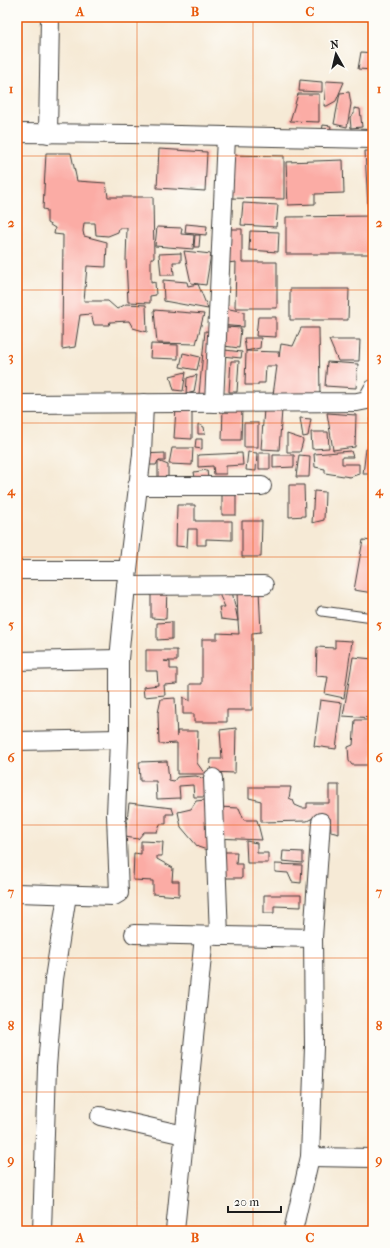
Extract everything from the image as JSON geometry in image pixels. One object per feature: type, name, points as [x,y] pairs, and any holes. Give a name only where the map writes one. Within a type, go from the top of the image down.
[{"type":"street","points":[[48,134],[50,17]]},
{"type":"street","points":[[17,133],[373,139]]},
{"type":"street","points":[[214,403],[226,137]]},
{"type":"street","points":[[21,404],[357,402],[367,400],[373,389]]},
{"type":"street","points":[[17,893],[114,896],[119,894],[116,815],[119,739],[119,660],[137,486],[142,454],[144,403]]},
{"type":"street","points":[[137,486],[262,486]]},
{"type":"street","points":[[17,570],[127,578],[264,585]]},
{"type":"street","points":[[17,661],[119,660]]},
{"type":"street","points":[[17,741],[119,739]]},
{"type":"street","points":[[175,1231],[184,1135],[212,936],[213,778]]},
{"type":"street","points":[[293,1231],[310,1158],[314,1047],[313,938],[321,822]]},
{"type":"street","points":[[42,1231],[47,1067],[54,979],[67,895]]},
{"type":"street","points":[[134,934],[313,938]]},
{"type":"street","points":[[100,1116],[184,1135]]},
{"type":"street","points":[[310,1158],[373,1158]]},
{"type":"lane","points":[[322,611],[373,618]]},
{"type":"building","points":[[361,52],[373,53],[373,70],[358,69]]},
{"type":"building","points":[[300,80],[322,82],[322,92],[299,91]]},
{"type":"building","points":[[326,81],[344,82],[336,101],[324,106]]},
{"type":"building","points":[[349,92],[351,104],[347,127],[334,124],[340,93]]},
{"type":"building","points":[[298,94],[319,94],[319,122],[290,121]]},
{"type":"building","points":[[354,108],[360,109],[362,127],[351,128],[350,117],[354,114]]},
{"type":"building","points":[[323,125],[331,126],[330,132],[322,132]]},
{"type":"building","points":[[159,149],[207,152],[205,191],[157,188]]},
{"type":"building","points":[[365,151],[373,151],[373,206],[368,207]]},
{"type":"building","points":[[46,153],[71,153],[77,181],[106,183],[108,197],[153,197],[154,258],[151,258],[151,283],[155,282],[156,295],[150,296],[150,303],[128,302],[126,260],[127,228],[119,228],[118,232],[108,236],[96,235],[95,223],[84,223],[83,231],[84,236],[107,242],[106,267],[87,266],[84,301],[108,301],[117,309],[126,304],[146,305],[147,332],[133,328],[129,321],[110,322],[109,325],[94,325],[91,314],[80,315],[75,347],[62,349],[63,235],[54,234],[55,228],[47,223],[47,210],[43,209]]},
{"type":"building","points":[[227,155],[284,156],[284,199],[227,198]]},
{"type":"building","points":[[343,160],[344,193],[315,194],[315,204],[288,205],[286,162]]},
{"type":"building","points":[[243,203],[278,205],[276,227],[241,225]]},
{"type":"building","points":[[373,216],[373,254],[286,254],[286,217]]},
{"type":"building","points":[[186,224],[207,226],[206,235],[185,233]]},
{"type":"building","points":[[157,227],[182,228],[181,234],[194,235],[193,249],[155,246]]},
{"type":"building","points":[[227,229],[242,229],[242,262],[277,262],[277,308],[235,308],[236,262],[227,263]]},
{"type":"building","points":[[250,231],[279,232],[278,252],[249,250]]},
{"type":"building","points":[[195,235],[200,235],[199,247],[194,247]]},
{"type":"building","points":[[184,251],[211,254],[206,285],[191,283]]},
{"type":"building","points":[[181,253],[181,262],[173,262],[174,275],[161,275],[159,254]]},
{"type":"building","points":[[163,280],[187,282],[188,286],[198,284],[208,309],[164,301]]},
{"type":"building","points":[[290,289],[349,289],[348,320],[290,320]]},
{"type":"building","points":[[220,307],[244,312],[244,327],[218,325]]},
{"type":"building","points":[[154,310],[204,314],[196,344],[157,343]]},
{"type":"building","points":[[258,317],[276,317],[276,337],[256,336]]},
{"type":"building","points":[[226,327],[241,328],[239,348],[224,346]]},
{"type":"building","points":[[301,328],[319,328],[320,396],[273,395],[277,366],[266,366],[265,383],[258,383],[258,385],[245,385],[246,351],[279,352],[279,357],[281,344],[293,346]]},
{"type":"building","points":[[205,331],[215,332],[209,395],[199,394]]},
{"type":"building","points":[[244,338],[261,338],[260,348],[246,351]]},
{"type":"building","points":[[329,340],[360,340],[359,361],[338,361]]},
{"type":"building","points":[[151,344],[178,345],[178,359],[150,358]]},
{"type":"building","points":[[225,350],[242,352],[241,358],[222,356]]},
{"type":"building","points":[[183,353],[200,357],[197,370],[180,367]]},
{"type":"building","points":[[231,361],[239,361],[237,392],[229,392]]},
{"type":"building","points":[[327,362],[358,364],[356,388],[325,386]]},
{"type":"building","points":[[186,372],[183,391],[174,390],[170,376]]},
{"type":"building","points":[[197,375],[194,392],[186,394],[187,378]]},
{"type":"building","points":[[223,408],[242,408],[241,440],[222,440]]},
{"type":"building","points":[[176,409],[192,410],[192,439],[174,438]]},
{"type":"building","points":[[264,409],[282,410],[279,450],[261,449]]},
{"type":"building","points":[[327,413],[356,415],[355,447],[333,450]]},
{"type":"building","points":[[300,418],[311,419],[308,436],[303,437]]},
{"type":"building","points":[[371,418],[373,418],[373,444],[368,443]]},
{"type":"building","points":[[244,423],[258,423],[258,447],[244,447]]},
{"type":"building","points":[[198,424],[204,427],[205,434],[198,434]]},
{"type":"building","points":[[311,432],[328,432],[329,448],[312,449]]},
{"type":"building","points":[[287,434],[302,439],[303,441],[300,452],[287,452]]},
{"type":"building","points":[[196,439],[202,439],[202,449],[195,448]]},
{"type":"building","points":[[172,448],[193,448],[192,465],[169,464]]},
{"type":"building","points":[[366,449],[373,450],[373,482],[370,481],[369,474],[363,474]]},
{"type":"building","points":[[351,451],[353,457],[342,457],[342,464],[359,464],[359,474],[350,477],[325,473],[325,469],[315,467],[314,454]]},
{"type":"building","points":[[248,452],[257,453],[256,471],[246,470]]},
{"type":"building","points":[[165,453],[165,461],[158,461],[156,465],[142,465],[142,454]]},
{"type":"building","points":[[242,453],[243,465],[226,466],[226,474],[214,474],[213,466],[198,467],[198,455]]},
{"type":"building","points":[[259,453],[270,453],[270,469],[259,469]]},
{"type":"building","points":[[273,455],[294,455],[294,467],[273,468]]},
{"type":"building","points":[[299,455],[310,456],[309,477],[296,477]]},
{"type":"building","points":[[158,461],[168,465],[168,483],[158,483]]},
{"type":"building","points":[[207,470],[208,478],[196,483],[194,472]]},
{"type":"building","points":[[289,485],[304,485],[305,516],[289,517]]},
{"type":"building","points":[[314,491],[325,492],[324,520],[312,523]]},
{"type":"building","points":[[222,492],[236,493],[236,515],[222,515]]},
{"type":"building","points":[[177,505],[195,505],[195,521],[232,521],[232,540],[206,539],[206,545],[197,545],[197,529],[188,529],[187,547],[176,546]]},
{"type":"building","points":[[242,521],[262,521],[261,557],[242,557]]},
{"type":"building","points":[[363,540],[373,541],[373,593],[354,590]]},
{"type":"building","points":[[151,586],[167,586],[166,619],[151,618]]},
{"type":"building","points":[[259,590],[261,632],[252,633],[252,710],[227,710],[227,722],[194,722],[194,714],[183,714],[183,697],[190,701],[190,684],[202,684],[202,639],[217,639],[217,633],[239,634],[237,591]]},
{"type":"building","points":[[232,591],[238,621],[221,619],[219,607],[225,607],[219,594]]},
{"type":"building","points":[[172,622],[172,639],[157,640],[157,623]]},
{"type":"building","points":[[335,640],[352,641],[344,698],[325,694],[328,677],[316,676],[317,647],[335,648]]},
{"type":"building","points":[[146,650],[177,650],[177,661],[164,661],[170,662],[170,669],[177,669],[177,684],[164,685],[165,695],[144,697],[143,687],[158,685],[157,671],[146,671]]},
{"type":"building","points":[[353,657],[373,659],[373,718],[343,716]]},
{"type":"building","points":[[175,698],[177,737],[177,731],[198,731],[197,763],[205,774],[177,774],[177,743],[159,744],[158,713],[161,699]]},
{"type":"building","points":[[320,700],[342,703],[336,749],[314,746]]},
{"type":"building","points":[[355,720],[373,720],[373,765],[352,765],[349,761],[348,747],[353,745]]},
{"type":"building","points":[[236,728],[235,773],[210,772],[211,759],[222,759],[220,730]]},
{"type":"building","points":[[167,761],[169,780],[174,781],[177,777],[196,776],[205,779],[206,797],[194,797],[193,785],[179,786],[180,798],[157,799],[156,781],[140,781],[139,762]]},
{"type":"building","points":[[329,785],[339,785],[339,834],[331,832],[330,818],[316,824],[313,818],[307,821],[261,822],[261,801],[249,798],[249,787],[291,787],[289,798],[293,800],[295,805],[302,808],[307,808],[307,803],[329,803]]},
{"type":"building","points":[[205,800],[210,851],[198,847],[181,827],[178,812],[191,809],[196,801]]},
{"type":"building","points":[[129,803],[172,808],[174,814],[166,814],[166,824],[160,824],[157,832],[144,832],[138,839],[125,837]]},
{"type":"building","points":[[217,807],[239,808],[244,820],[257,820],[262,840],[215,838]]},
{"type":"building","points":[[141,841],[163,842],[162,856],[157,856],[157,859],[173,868],[172,881],[179,881],[179,896],[153,894],[153,881],[133,880],[134,853],[141,854]]},
{"type":"building","points":[[246,841],[257,843],[257,853],[268,853],[268,863],[247,863]]},
{"type":"building","points":[[283,851],[303,852],[303,863],[282,861]]},
{"type":"building","points":[[219,852],[237,852],[236,864],[242,864],[242,878],[219,878]]},
{"type":"building","points":[[275,864],[302,865],[301,883],[292,882],[288,873],[275,872]]},
{"type":"building","points":[[264,895],[301,895],[301,907],[274,906],[274,913],[264,913]]}]
